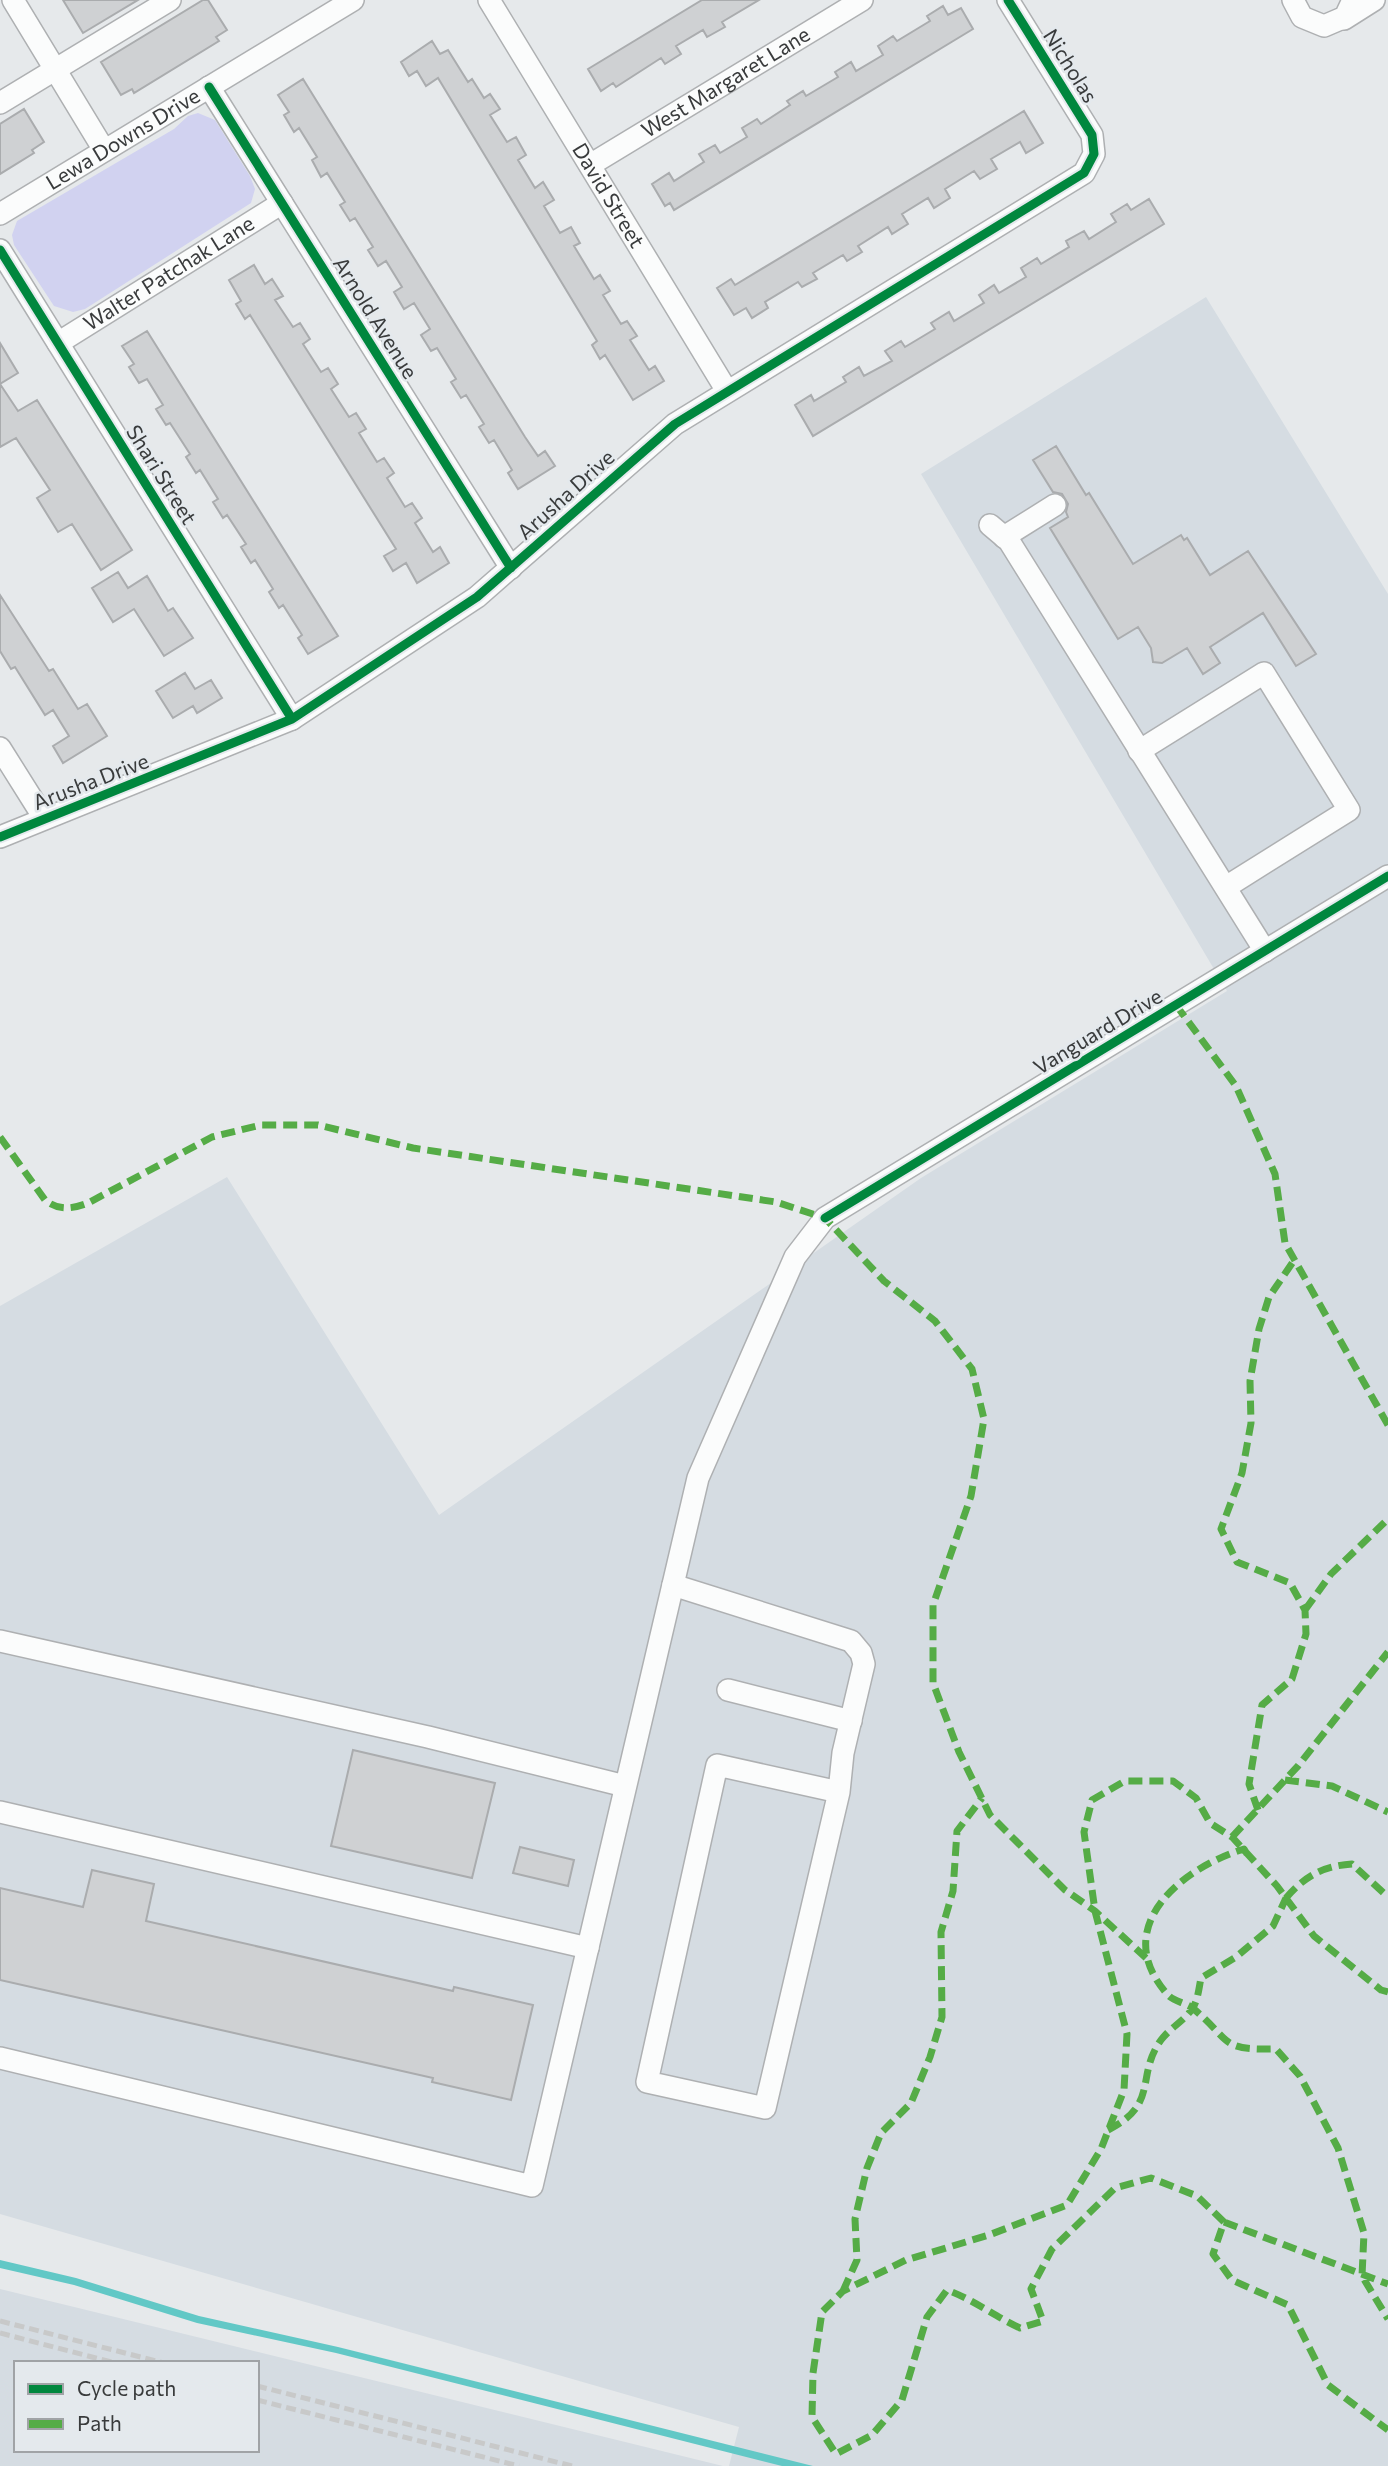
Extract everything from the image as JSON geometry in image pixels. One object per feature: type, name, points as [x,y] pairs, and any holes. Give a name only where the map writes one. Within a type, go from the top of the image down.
[{"type":"street","points":[[13,0],[104,150]]},
{"type":"street","points":[[0,103],[170,0]]},
{"type":"street","name":"Lewa Downs Drive","points":[[0,214],[353,0]]},
{"type":"street","name":"David Street","points":[[489,0],[727,391]]},
{"type":"street","name":"West Margaret Lane","points":[[590,165],[862,0]]},
{"type":"street","name":"Nicholas","points":[[1008,0],[1089,129],[1094,141],[1094,154]]},
{"type":"street","points":[[1339,22],[1350,10],[1353,0]]},
{"type":"street","points":[[1293,4],[1316,25],[1339,22],[1374,0]]},
{"type":"street","name":"Arnold Avenue","points":[[209,87],[511,568]]},
{"type":"street","name":"Arusha Drive","points":[[0,837],[263,734],[292,719],[467,604],[650,443],[727,391],[1078,177],[1089,167],[1094,154]]},
{"type":"street","name":"Walter Patchak Lane","points":[[58,343],[282,203]]},
{"type":"street","name":"Shari Street","points":[[0,250],[292,719]]},
{"type":"street","points":[[1055,505],[997,531],[1265,951]]},
{"type":"street","points":[[1139,751],[1264,673],[1349,810],[1226,887]]},
{"type":"street","points":[[0,748],[44,818]]},
{"type":"street","name":"Vanguard Drive","points":[[673,1585],[698,1478],[795,1257],[825,1218],[1388,876]]},
{"type":"street","points":[[0,2058],[532,2186],[673,1585],[851,1641],[861,1653],[864,1664],[839,1792],[765,2108],[647,2082],[717,1765],[839,1792]]},
{"type":"street","points":[[0,1641],[414,1734],[625,1786]]},
{"type":"street","points":[[728,1690],[851,1721]]},
{"type":"street","points":[[0,1812],[588,1948]]},
{"type":"shaded area","points":[[198,113],[215,120],[250,176],[255,189],[251,203],[85,309],[73,312],[54,306],[14,245],[12,235],[17,221],[174,129],[188,116]]},
{"type":"shaded area","points":[[1206,297],[1388,594],[1388,2466],[729,2466],[739,2427],[0,2214],[0,1306],[227,1177],[439,1515],[921,1178],[1227,991],[921,474]]},
{"type":"shaded area","points":[[0,2289],[723,2466],[0,2466]]},
{"type":"water","points":[[0,2260],[76,2278],[199,2316],[338,2347],[813,2466],[782,2466],[336,2353],[197,2323],[74,2285],[0,2268]]},
{"type":"building","points":[[63,0],[138,0],[83,33]]},
{"type":"building","points":[[203,0],[208,0],[227,30],[216,37],[219,41],[134,93],[132,89],[121,95],[101,62]]},
{"type":"building","points":[[702,0],[759,0],[722,22],[725,27],[707,37],[703,30],[676,46],[681,54],[665,64],[661,58],[616,87],[613,83],[601,91],[588,69]]},
{"type":"building","points":[[943,6],[948,15],[961,8],[973,29],[674,210],[670,203],[665,206],[652,184],[669,173],[674,181],[704,162],[699,154],[715,145],[720,153],[747,137],[742,128],[757,119],[761,124],[790,105],[787,101],[803,91],[806,96],[838,77],[835,72],[851,62],[856,71],[883,55],[878,46],[893,36],[897,41],[930,21],[927,16]]},
{"type":"building","points":[[432,41],[440,54],[448,50],[468,82],[472,79],[484,98],[490,94],[500,109],[490,115],[507,142],[516,137],[526,155],[518,160],[535,188],[543,182],[554,200],[544,206],[560,233],[571,227],[580,243],[574,246],[594,279],[600,275],[610,291],[603,295],[621,324],[627,321],[637,336],[630,340],[649,370],[655,366],[664,381],[633,400],[605,355],[600,359],[592,345],[597,341],[438,78],[426,86],[417,71],[409,76],[401,62]]},
{"type":"building","points":[[303,79],[525,437],[538,456],[545,451],[555,466],[518,489],[508,473],[512,470],[494,440],[489,443],[479,427],[484,424],[466,395],[461,398],[451,382],[456,379],[437,348],[431,351],[421,335],[430,329],[414,303],[404,309],[394,292],[402,287],[386,261],[378,266],[368,250],[373,247],[355,218],[350,221],[340,205],[345,202],[327,173],[321,177],[312,160],[317,157],[299,128],[294,132],[284,115],[289,112],[278,95]]},
{"type":"building","points":[[24,109],[44,142],[32,150],[34,153],[0,174],[0,124]]},
{"type":"building","points":[[1024,111],[1043,143],[1026,153],[1020,142],[991,159],[997,169],[980,179],[974,171],[945,189],[950,198],[934,208],[928,198],[902,214],[908,224],[892,234],[888,227],[858,246],[862,252],[847,261],[843,255],[813,273],[817,279],[802,287],[798,282],[765,302],[768,308],[752,318],[746,308],[734,315],[717,288],[731,279],[735,285]]},
{"type":"building","points":[[1149,199],[1164,224],[813,436],[795,405],[811,395],[814,401],[846,382],[843,377],[859,367],[864,376],[892,361],[885,351],[901,341],[905,347],[935,329],[931,323],[949,312],[954,321],[984,303],[979,295],[994,285],[999,293],[1026,277],[1021,268],[1037,258],[1041,264],[1069,247],[1066,241],[1084,231],[1089,239],[1116,222],[1111,214],[1127,204],[1131,210]]},
{"type":"building","points":[[254,265],[265,284],[272,279],[283,296],[275,300],[293,327],[300,323],[310,339],[303,344],[321,372],[328,368],[338,384],[331,389],[349,417],[356,413],[366,429],[359,433],[377,462],[384,458],[394,473],[387,478],[405,507],[412,503],[422,518],[415,523],[433,552],[440,547],[449,563],[417,583],[406,563],[393,571],[384,556],[396,549],[250,315],[245,319],[236,304],[241,301],[229,280]]},
{"type":"building","points":[[147,331],[338,636],[308,654],[298,638],[302,635],[283,605],[279,608],[269,592],[273,589],[255,560],[251,563],[241,547],[246,544],[227,515],[223,518],[213,502],[218,499],[200,470],[196,473],[186,457],[190,454],[170,423],[166,425],[156,409],[163,405],[147,379],[139,383],[129,367],[134,364],[122,346]]},
{"type":"building","points":[[0,343],[18,373],[0,384]]},
{"type":"building","points":[[0,384],[18,411],[37,400],[132,550],[101,570],[72,524],[58,532],[37,498],[50,490],[16,438],[0,447]]},
{"type":"building","points":[[1056,446],[1133,564],[1181,535],[1184,540],[1187,538],[1210,575],[1248,551],[1316,654],[1296,666],[1263,613],[1210,647],[1220,663],[1203,674],[1187,648],[1162,663],[1153,662],[1151,648],[1138,627],[1118,639],[1050,528],[1068,517],[1068,504],[1062,494],[1053,492],[1033,460]]},
{"type":"building","points":[[118,572],[128,588],[147,576],[168,611],[173,608],[193,638],[164,656],[134,609],[113,622],[92,588]]},
{"type":"building","points":[[0,595],[49,671],[53,669],[78,709],[87,704],[107,736],[63,763],[53,746],[69,736],[53,710],[45,715],[15,667],[11,669],[0,651]]},
{"type":"building","points":[[185,673],[195,689],[211,680],[222,698],[197,713],[193,706],[173,718],[156,691]]},
{"type":"building","points":[[353,1750],[495,1783],[472,1878],[331,1846]]},
{"type":"building","points":[[520,1847],[574,1860],[568,1886],[513,1873]]},
{"type":"building","points":[[92,1870],[154,1884],[146,1921],[453,1991],[454,1987],[533,2005],[511,2100],[432,2082],[433,2078],[0,1980],[0,1888],[83,1907]]},
{"type":"railway","points":[[0,2321],[156,2361]]},
{"type":"railway","points":[[0,2333],[107,2361]]},
{"type":"railway","points":[[259,2387],[572,2466]]},
{"type":"railway","points":[[259,2401],[519,2466]]},
{"type":"marked path","points":[[1176,1005],[1236,1086],[1275,1174],[1285,1243],[1388,1425]]},
{"type":"marked path","points":[[0,1137],[45,1200],[50,1204],[71,1208],[88,1203],[212,1137],[261,1125],[318,1125],[413,1148],[776,1202],[825,1218],[884,1281],[935,1321],[972,1369],[984,1419],[971,1496],[933,1605],[933,1683],[959,1752],[990,1815],[1065,1890],[1095,1911],[1146,1958]]},
{"type":"marked path","points":[[1258,1810],[1249,1784],[1262,1705],[1292,1679],[1306,1634],[1305,1610],[1290,1583],[1237,1562],[1221,1529],[1242,1473],[1251,1423],[1250,1381],[1259,1329],[1269,1297],[1295,1259]]},
{"type":"marked path","points":[[1305,1610],[1331,1574],[1388,1519]]},
{"type":"marked path","points":[[1232,1837],[1298,1766],[1388,1652]]},
{"type":"marked path","points":[[1285,1780],[1332,1786],[1388,1812]]},
{"type":"marked path","points":[[1388,1992],[1381,1990],[1314,1936],[1277,1886],[1232,1837],[1210,1823],[1196,1798],[1173,1781],[1125,1781],[1092,1800],[1084,1832],[1095,1911],[1127,2034],[1124,2090],[1101,2149],[1067,2205],[989,2235],[906,2260],[843,2291],[822,2312],[813,2373],[812,2417],[836,2454],[872,2435],[902,2400],[927,2317],[947,2290],[1020,2328],[1043,2321],[1031,2289],[1052,2249],[1115,2188],[1151,2178],[1197,2196],[1224,2222],[1213,2254],[1232,2280],[1288,2305],[1328,2385],[1388,2430]]},
{"type":"marked path","points":[[843,2291],[857,2260],[855,2219],[867,2168],[881,2133],[911,2103],[930,2057],[942,2017],[941,1932],[953,1891],[957,1831],[982,1798]]},
{"type":"marked path","points":[[1247,1854],[1244,1849],[1197,1870],[1176,1886],[1160,1904],[1149,1924],[1146,1947],[1151,1970],[1168,1995],[1192,2008],[1229,2042],[1245,2048],[1276,2049],[1300,2076],[1338,2148],[1364,2233],[1362,2276],[1388,2319]]},
{"type":"marked path","points":[[1286,1898],[1315,1873],[1352,1864],[1388,1897]]},
{"type":"marked path","points":[[1108,2130],[1135,2110],[1141,2100],[1153,2053],[1161,2040],[1192,2009],[1201,1978],[1236,1957],[1273,1926],[1286,1898],[1282,1893]]},
{"type":"marked path","points":[[1224,2222],[1388,2284]]},
{"type":"cycle path","points":[[0,837],[292,719],[477,597],[675,424],[1084,173],[1094,154],[1092,135],[1008,0]]},
{"type":"cycle path","points":[[209,87],[511,568]]},
{"type":"cycle path","points":[[0,250],[292,719]]},
{"type":"cycle path","points":[[825,1218],[1388,876]]}]
